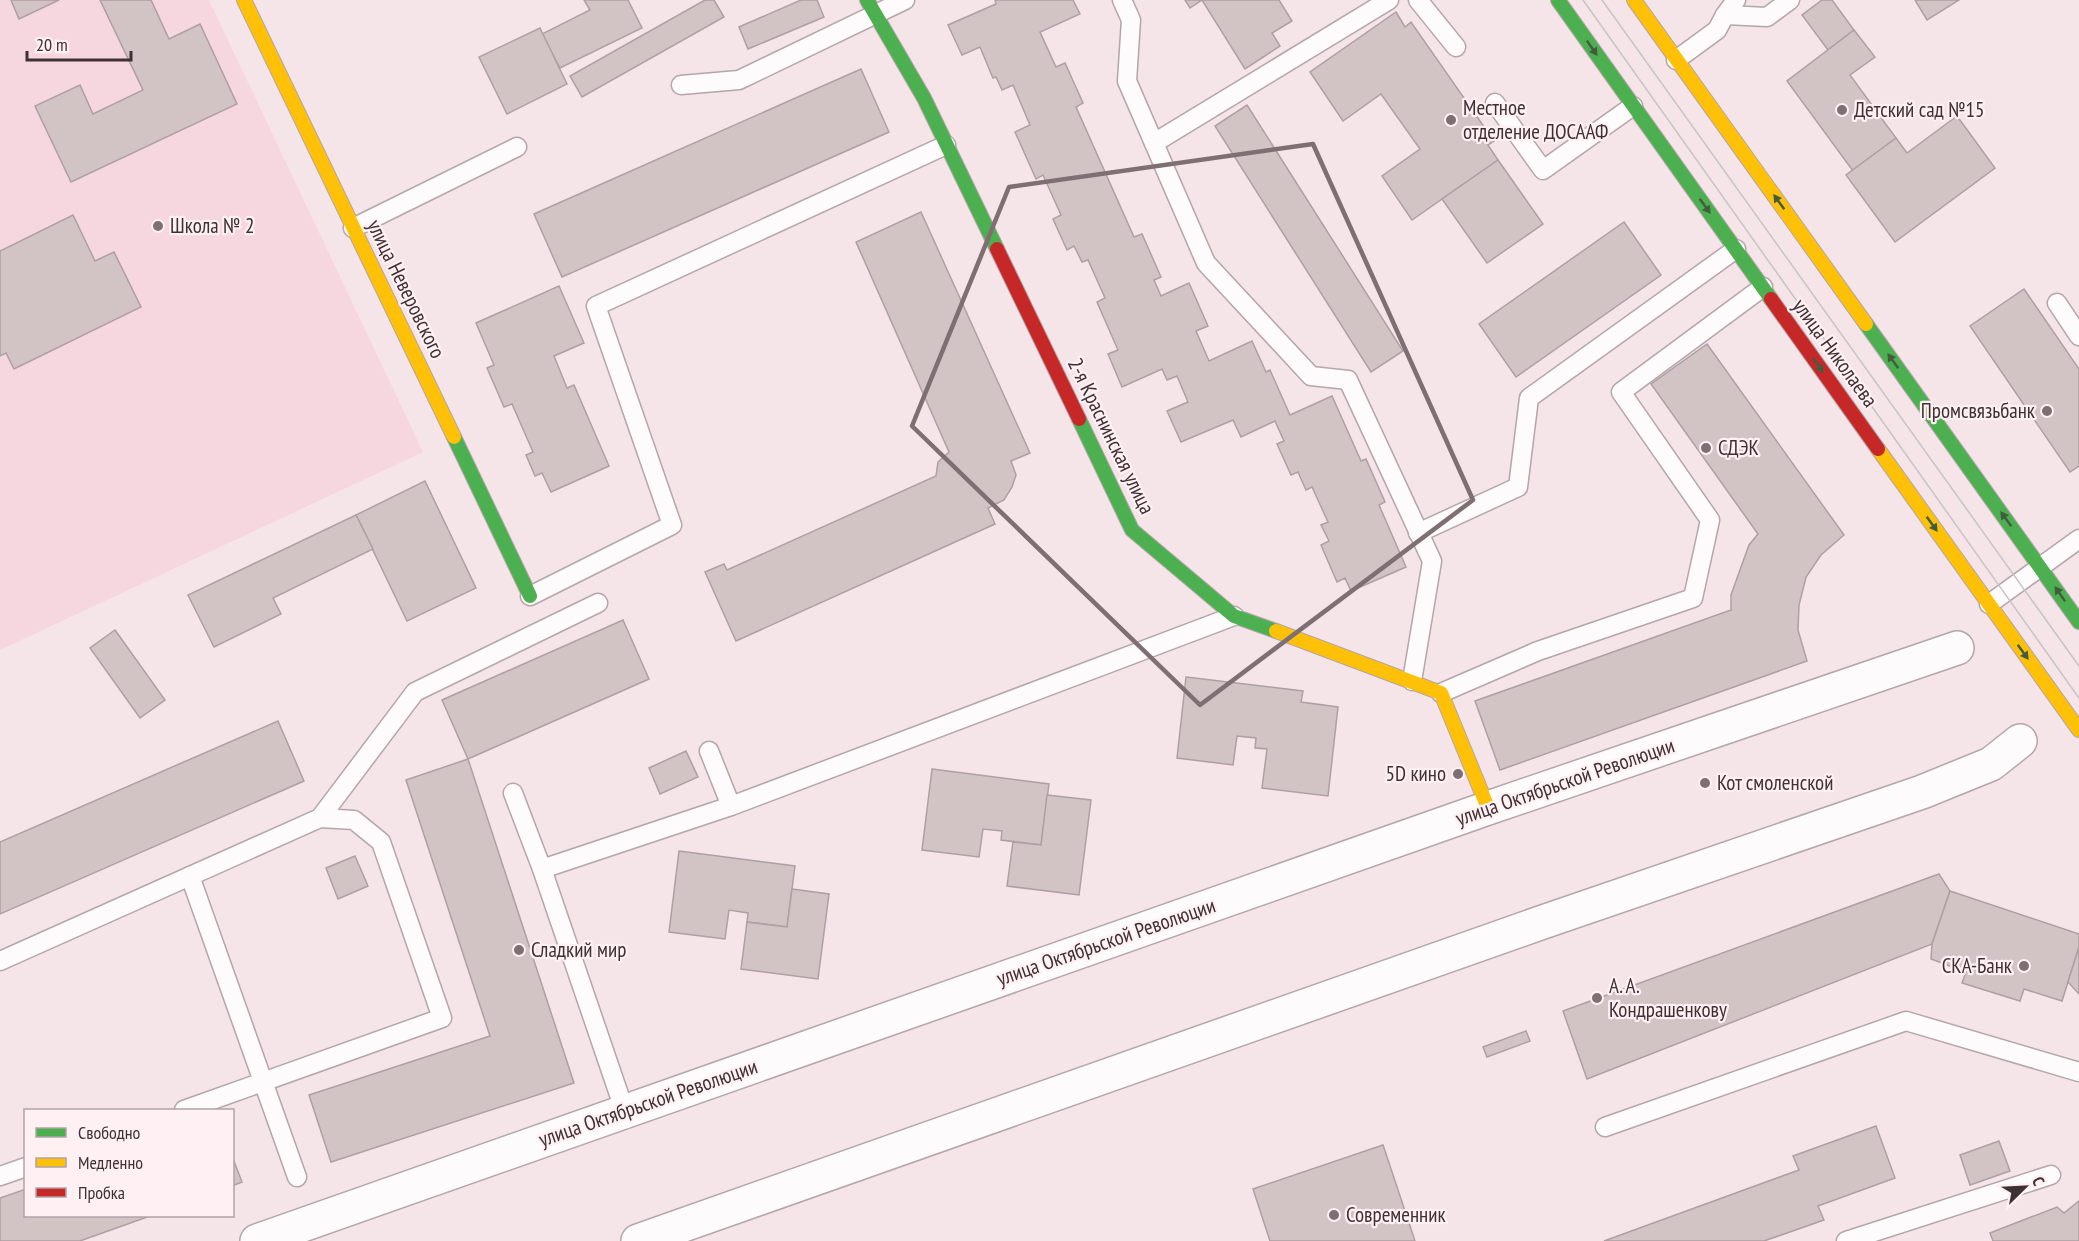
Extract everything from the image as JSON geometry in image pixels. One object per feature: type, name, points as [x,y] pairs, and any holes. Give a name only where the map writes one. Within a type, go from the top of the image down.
[{"type":"street","name":"улица Неверовского","points":[[244,0],[530,596]]},
{"type":"street","name":"улица Николаева","points":[[1558,0],[2079,730]]},
{"type":"street","name":"улица Николаева","points":[[1634,0],[2079,622]]},
{"type":"street","name":"2-я Краснинская улица","points":[[871,8],[924,98],[1132,530],[1234,616],[1441,693]]},
{"type":"street","name":"улица Октябрьской Революции","points":[[257,1241],[1488,808],[1957,648]]},
{"type":"street","points":[[1441,693],[1488,808]]},
{"type":"street","points":[[638,1241],[1543,922],[1922,792],[1991,764],[2020,741]]},
{"type":"lane","points":[[681,85],[740,80],[871,8],[905,0]]},
{"type":"lane","points":[[1122,0],[1131,20],[1127,81],[1206,263],[1311,376],[1348,380],[1432,561],[1412,681]]},
{"type":"lane","points":[[1154,143],[1389,0]]},
{"type":"lane","points":[[1418,0],[1456,47]]},
{"type":"lane","points":[[1676,60],[1717,30],[1736,0]]},
{"type":"lane","points":[[1725,15],[1767,17],[1790,0]]},
{"type":"lane","points":[[1495,103],[1543,170],[1633,106]]},
{"type":"lane","points":[[530,596],[672,525],[596,306],[946,145]]},
{"type":"lane","points":[[353,228],[517,147]]},
{"type":"lane","points":[[1418,533],[1518,487],[1529,398],[1736,249]]},
{"type":"lane","points":[[1441,693],[1538,651],[1693,598],[1710,520],[1621,392],[1763,287]]},
{"type":"lane","points":[[2057,303],[2079,336]]},
{"type":"lane","points":[[1989,604],[2079,539]]},
{"type":"lane","points":[[320,818],[416,692],[598,603]]},
{"type":"lane","points":[[542,869],[731,806],[1234,616]]},
{"type":"lane","points":[[709,751],[731,806]]},
{"type":"lane","points":[[513,793],[542,869],[625,1112]]},
{"type":"lane","points":[[0,961],[320,818],[354,820],[381,842],[442,1018],[187,1109]]},
{"type":"lane","points":[[190,876],[297,1177]]},
{"type":"lane","points":[[1605,1127],[1906,1021],[2079,1072]]},
{"type":"lane","points":[[0,1176],[24,1168]]},
{"type":"lane","points":[[1846,1241],[2050,1175]]},
{"type":"highlighted area","points":[[1313,144],[1473,500],[1200,705],[912,426],[1009,187]]},
{"type":"shaded area","name":"Школа № 2","points":[[0,0],[209,0],[423,452],[0,650]]},
{"type":"building","points":[[11,0],[59,0],[19,19]]},
{"type":"building","points":[[100,0],[151,0],[169,39],[200,24],[237,104],[71,182],[35,106],[80,85],[93,114],[143,90]]},
{"type":"building","points":[[584,0],[628,0],[642,28],[560,68],[542,34],[590,10]]},
{"type":"building","points":[[705,0],[714,0],[724,17],[582,97],[570,76]]},
{"type":"building","points":[[801,0],[817,0],[824,17],[748,49],[739,27]]},
{"type":"building","points":[[995,0],[1073,0],[1080,14],[1040,32],[1056,67],[1065,63],[1083,103],[1076,107],[1134,237],[1142,234],[1161,277],[1154,280],[1161,296],[1189,283],[1208,326],[1196,331],[1209,361],[1252,341],[1266,372],[1270,370],[1290,415],[1332,396],[1361,461],[1366,459],[1385,502],[1379,505],[1406,567],[1351,591],[1345,578],[1337,582],[1321,545],[1329,541],[1321,525],[1328,522],[1312,487],[1306,490],[1298,472],[1291,475],[1277,444],[1284,441],[1275,421],[1241,437],[1233,420],[1181,442],[1167,411],[1188,402],[1177,376],[1167,380],[1162,369],[1122,387],[1108,354],[1118,350],[1097,302],[1105,298],[1088,260],[1082,262],[1074,246],[1067,250],[1053,219],[1061,215],[1043,175],[1036,179],[1015,132],[1030,125],[1013,85],[1002,90],[996,77],[993,78],[980,47],[962,55],[948,25],[996,4]]},
{"type":"building","points":[[1185,0],[1202,0],[1190,8]]},
{"type":"building","points":[[1202,0],[1279,0],[1292,21],[1272,33],[1280,46],[1245,69]]},
{"type":"building","points":[[1822,0],[1832,0],[1854,30],[1828,50],[1802,15]]},
{"type":"building","points":[[1915,0],[1959,0],[1927,20]]},
{"type":"building","points":[[1396,12],[1405,27],[1411,22],[1494,141],[1488,145],[1498,160],[1412,220],[1382,176],[1420,149],[1381,94],[1343,121],[1310,72]]},
{"type":"building","points":[[540,28],[567,84],[507,114],[479,57]]},
{"type":"building","name":"Детский сад №15","points":[[1854,30],[1875,57],[1850,75],[1896,138],[1853,171],[1787,81]]},
{"type":"building","points":[[861,69],[889,132],[562,277],[534,214]]},
{"type":"building","points":[[1247,105],[1403,351],[1371,372],[1215,126]]},
{"type":"building","points":[[1957,116],[1995,168],[1895,242],[1846,175],[1896,138],[1907,153]]},
{"type":"building","points":[[1498,160],[1543,224],[1487,263],[1442,199]]},
{"type":"building","points":[[921,212],[1030,453],[1011,461],[1016,475],[1012,487],[1004,500],[988,508],[995,524],[736,641],[705,572],[724,564],[727,570],[936,476],[938,462],[949,452],[856,242]]},
{"type":"building","points":[[73,215],[95,261],[114,252],[141,307],[14,369],[6,353],[0,356],[0,251]]},
{"type":"building","points":[[1624,222],[1661,275],[1516,377],[1479,324]]},
{"type":"building","points":[[559,286],[584,343],[554,356],[567,388],[574,385],[609,466],[551,492],[542,473],[535,476],[526,455],[533,452],[512,404],[504,407],[487,368],[494,365],[476,323]]},
{"type":"building","points":[[2024,289],[2079,369],[2079,466],[2070,472],[1970,326]]},
{"type":"building","points":[[1707,344],[1844,535],[1821,555],[1806,577],[1799,605],[1798,630],[1807,661],[1500,770],[1475,701],[1731,610],[1731,595],[1749,545],[1758,534],[1651,384]]},
{"type":"building","points":[[425,481],[476,588],[407,621],[356,515]]},
{"type":"building","points":[[356,515],[373,549],[273,598],[281,614],[214,647],[188,595]]},
{"type":"building","points":[[623,620],[649,679],[468,759],[442,700]]},
{"type":"building","points":[[115,630],[165,700],[140,718],[90,648]]},
{"type":"building","points":[[1186,677],[1303,691],[1301,702],[1338,707],[1328,796],[1262,788],[1267,749],[1255,748],[1256,738],[1237,736],[1233,765],[1177,758]]},
{"type":"building","points":[[278,721],[304,781],[0,914],[0,842]]},
{"type":"building","points":[[686,751],[698,777],[660,794],[649,768]]},
{"type":"building","points":[[468,759],[574,1083],[331,1162],[309,1095],[490,1036],[406,780]]},
{"type":"building","points":[[932,769],[1049,784],[1041,845],[1001,840],[1002,831],[983,829],[979,857],[922,850]]},
{"type":"building","points":[[1047,795],[1091,800],[1079,895],[1007,886],[1013,842],[1041,845]]},
{"type":"building","points":[[679,851],[795,866],[787,927],[747,922],[748,913],[729,910],[725,939],[669,932]]},
{"type":"building","points":[[355,856],[368,886],[338,899],[326,868]]},
{"type":"building","points":[[1939,874],[1950,891],[1932,944],[1587,1079],[1563,1011]]},
{"type":"building","points":[[792,889],[829,894],[818,979],[741,969],[747,922],[787,927]]},
{"type":"building","points":[[1950,891],[2079,934],[2079,947],[2062,1001],[2024,989],[2020,1001],[1962,983],[1966,972],[1931,959],[1932,944]]},
{"type":"building","points":[[2079,947],[2079,994],[2068,982]]},
{"type":"building","points":[[1526,1031],[1530,1041],[1487,1057],[1483,1047]]},
{"type":"building","points":[[1876,1126],[1895,1178],[1818,1206],[1824,1220],[1764,1241],[1604,1241],[1799,1170],[1793,1156]]},
{"type":"building","points":[[1999,1141],[2010,1171],[1970,1185],[1960,1155]]},
{"type":"building","name":"Современник","points":[[1383,1145],[1415,1241],[1270,1241],[1253,1189]]},
{"type":"building","points":[[234,1161],[242,1182],[234,1185]]},
{"type":"building","points":[[24,1190],[24,1217],[147,1217],[80,1241],[0,1241],[0,1198]]},
{"type":"building","points":[[2079,1201],[2079,1241],[1993,1241],[1990,1233],[2057,1207],[2064,1213]]},
{"type":"tram line","points":[[1583,0],[2079,698]]},
{"type":"tram line","points":[[1602,0],[2079,666]]},
{"type":"traffic: fast","points":[[867,0],[924,98],[997,249]]},
{"type":"traffic: fast","points":[[1558,0],[1771,299]]},
{"type":"traffic: fast","points":[[1866,324],[2079,622]]},
{"type":"traffic: fast","points":[[1079,419],[1132,530],[1234,616],[1276,631]]},
{"type":"traffic: fast","points":[[454,437],[530,596]]},
{"type":"traffic: slow","points":[[244,0],[454,437]]},
{"type":"traffic: slow","points":[[1634,0],[1866,324]]},
{"type":"traffic: slow","points":[[1878,449],[2079,730]]},
{"type":"traffic: slow","points":[[1276,631],[1441,693],[1488,808]]},
{"type":"traffic: jam","points":[[997,249],[1079,419]]},
{"type":"traffic: jam","points":[[1771,299],[1878,449]]},
{"type":"place","name":"Детский сад №15","points":[[1842,110]]},
{"type":"place","name":"Местное отделение ДОСААФ","points":[[1451,120]]},
{"type":"place","name":"Школа № 2","points":[[158,226]]},
{"type":"place","name":"Промсвязьбанк","points":[[2047,411]]},
{"type":"place","name":"СДЭК","points":[[1706,448]]},
{"type":"place","name":"5D кино","points":[[1458,774]]},
{"type":"place","name":"Кот смоленской","points":[[1705,783]]},
{"type":"place","name":"Сладкий мир","points":[[519,950]]},
{"type":"place","name":"СКА-Банк","points":[[2024,966]]},
{"type":"place","name":"А. А. Кондрашенкову","points":[[1597,998]]},
{"type":"place","name":"Современник","points":[[1334,1215]]}]
